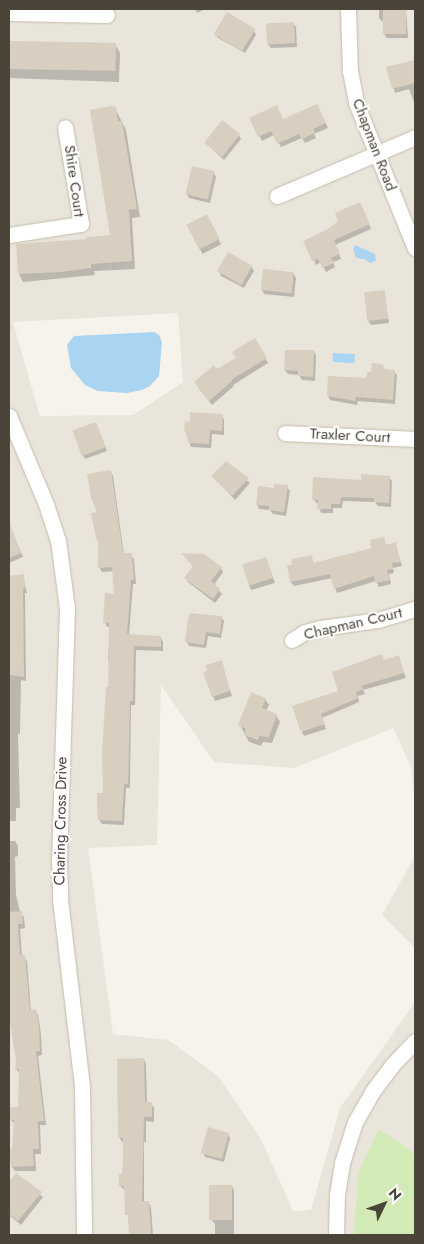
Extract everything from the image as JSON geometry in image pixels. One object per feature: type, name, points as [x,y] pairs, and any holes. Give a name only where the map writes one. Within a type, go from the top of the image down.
[{"type":"street","name":"Chapman Road","points":[[348,9],[350,72],[356,103],[415,248]]},
{"type":"street","points":[[9,13],[107,15]]},
{"type":"street","name":"Shire Court","points":[[9,235],[81,224],[65,127]]},
{"type":"street","points":[[277,196],[415,137]]},
{"type":"street","name":"Charing Cross Drive","points":[[9,418],[46,504],[58,540],[67,608],[58,862],[60,899],[82,1087],[84,1235]]},
{"type":"street","name":"Traxler Court","points":[[285,433],[415,439]]},
{"type":"street","name":"Chapman Court","points":[[292,640],[305,632],[378,620],[415,608]]},
{"type":"street","points":[[336,1235],[337,1195],[342,1162],[355,1122],[372,1092],[392,1064],[415,1041]]},
{"type":"shaded area","points":[[9,9],[415,9],[415,805],[411,767],[393,728],[294,768],[214,762],[161,685],[157,845],[88,848],[113,1034],[168,1040],[218,1076],[261,1139],[293,1211],[311,1210],[340,1108],[415,1002],[415,1235],[9,1235]],"holes":[[[178,313],[183,382],[133,415],[40,416],[13,322]]]},
{"type":"shaded area","points":[[415,856],[415,948],[382,915]]},
{"type":"green space","points":[[379,1129],[415,1154],[415,1235],[354,1235],[358,1173]]},
{"type":"water","points":[[355,245],[375,254],[376,261],[370,263],[364,259],[356,258],[353,249]]},
{"type":"water","points":[[154,332],[159,335],[162,342],[159,376],[150,386],[142,390],[127,393],[98,391],[85,385],[71,368],[67,345],[74,336]]},
{"type":"water","points":[[333,353],[355,354],[354,363],[333,362]]},
{"type":"building","points":[[383,9],[406,9],[406,34],[383,34]]},
{"type":"building","points":[[227,12],[255,29],[242,51],[214,34]]},
{"type":"building","points":[[294,22],[295,43],[267,44],[266,23]]},
{"type":"building","points":[[9,41],[116,43],[115,71],[9,69]]},
{"type":"building","points":[[415,60],[415,83],[392,89],[386,67]]},
{"type":"building","points":[[317,104],[326,123],[313,129],[315,133],[302,139],[299,134],[277,144],[271,131],[258,137],[249,118],[277,105],[283,119]]},
{"type":"building","points":[[111,106],[116,107],[118,121],[122,121],[137,209],[129,210],[132,261],[91,264],[91,268],[61,272],[18,274],[16,244],[87,239],[86,237],[110,235],[90,110]]},
{"type":"building","points":[[222,120],[240,134],[222,157],[204,143]]},
{"type":"building","points":[[192,166],[214,171],[208,199],[185,194]]},
{"type":"building","points":[[360,202],[370,224],[334,240],[340,254],[331,258],[334,263],[322,268],[318,259],[312,261],[303,241],[328,229],[338,221],[335,213]]},
{"type":"building","points":[[207,214],[220,239],[199,249],[187,224]]},
{"type":"building","points":[[228,252],[252,266],[241,285],[217,271]]},
{"type":"building","points":[[263,269],[294,272],[292,293],[261,290]]},
{"type":"building","points":[[385,290],[388,319],[367,321],[364,292]]},
{"type":"building","points":[[255,338],[267,358],[231,380],[209,401],[194,382],[214,365],[217,369],[236,358],[232,352]]},
{"type":"building","points":[[285,350],[314,350],[313,377],[298,376],[298,371],[284,370]]},
{"type":"building","points":[[372,363],[382,364],[385,369],[395,370],[393,400],[356,397],[355,401],[327,396],[328,376],[366,378],[367,372],[371,372]]},
{"type":"building","points":[[190,412],[223,414],[222,431],[210,430],[209,444],[188,443],[187,433],[184,432],[185,421],[190,422]]},
{"type":"building","points":[[96,422],[105,447],[82,456],[73,431]]},
{"type":"building","points":[[226,461],[249,478],[232,496],[211,476]]},
{"type":"building","points":[[111,470],[123,553],[132,553],[134,580],[131,580],[127,634],[161,636],[161,647],[134,646],[133,701],[130,701],[128,784],[124,784],[122,821],[98,820],[97,806],[97,793],[103,793],[102,753],[106,687],[108,687],[109,623],[103,623],[105,593],[114,594],[112,567],[98,568],[98,539],[96,539],[91,513],[97,512],[91,498],[87,474]]},
{"type":"building","points":[[361,474],[390,476],[389,503],[374,502],[374,498],[341,497],[340,504],[331,504],[331,509],[317,509],[318,500],[312,499],[313,477],[361,480]]},
{"type":"building","points":[[274,484],[288,485],[284,512],[269,510],[269,506],[256,505],[258,486],[274,488]]},
{"type":"building","points":[[9,522],[21,553],[9,558]]},
{"type":"building","points":[[384,537],[386,545],[396,542],[400,562],[392,563],[393,569],[387,570],[390,580],[375,583],[374,576],[334,589],[330,574],[290,582],[287,565],[291,565],[292,559],[312,555],[313,563],[371,548],[370,540]]},
{"type":"building","points":[[181,553],[204,554],[222,567],[211,581],[220,589],[213,599],[184,578],[193,566]]},
{"type":"building","points":[[266,557],[273,578],[249,586],[242,565]]},
{"type":"building","points":[[24,574],[24,677],[9,675],[9,576]]},
{"type":"building","points":[[189,613],[222,616],[220,634],[206,632],[204,645],[185,642]]},
{"type":"building","points":[[382,654],[384,660],[399,655],[404,673],[361,686],[364,689],[356,692],[358,698],[321,714],[325,724],[301,732],[292,706],[338,691],[332,672]]},
{"type":"building","points":[[222,660],[230,691],[212,697],[203,672],[207,671],[206,665]]},
{"type":"building","points":[[251,692],[266,698],[262,708],[277,714],[269,737],[259,736],[258,740],[244,735],[246,729],[238,725]]},
{"type":"building","points":[[22,911],[23,924],[18,924],[20,955],[25,955],[30,1010],[36,1009],[39,1028],[40,1051],[36,1051],[44,1121],[38,1121],[39,1149],[33,1149],[34,1166],[11,1167],[10,1149],[12,1149],[14,1120],[9,1120],[10,1107],[18,1107],[19,1069],[15,1070],[16,1061],[9,1016],[9,912]]},
{"type":"building","points":[[144,1058],[145,1102],[152,1102],[152,1117],[144,1117],[142,1201],[149,1201],[151,1235],[129,1235],[128,1215],[125,1215],[124,1186],[119,1186],[119,1174],[122,1174],[123,1163],[123,1138],[118,1138],[117,1059]]},
{"type":"building","points":[[208,1127],[229,1133],[222,1159],[201,1153]]},
{"type":"building","points":[[16,1173],[42,1192],[18,1221],[9,1214],[9,1182]]},
{"type":"building","points":[[209,1185],[232,1185],[232,1220],[209,1220]]}]
